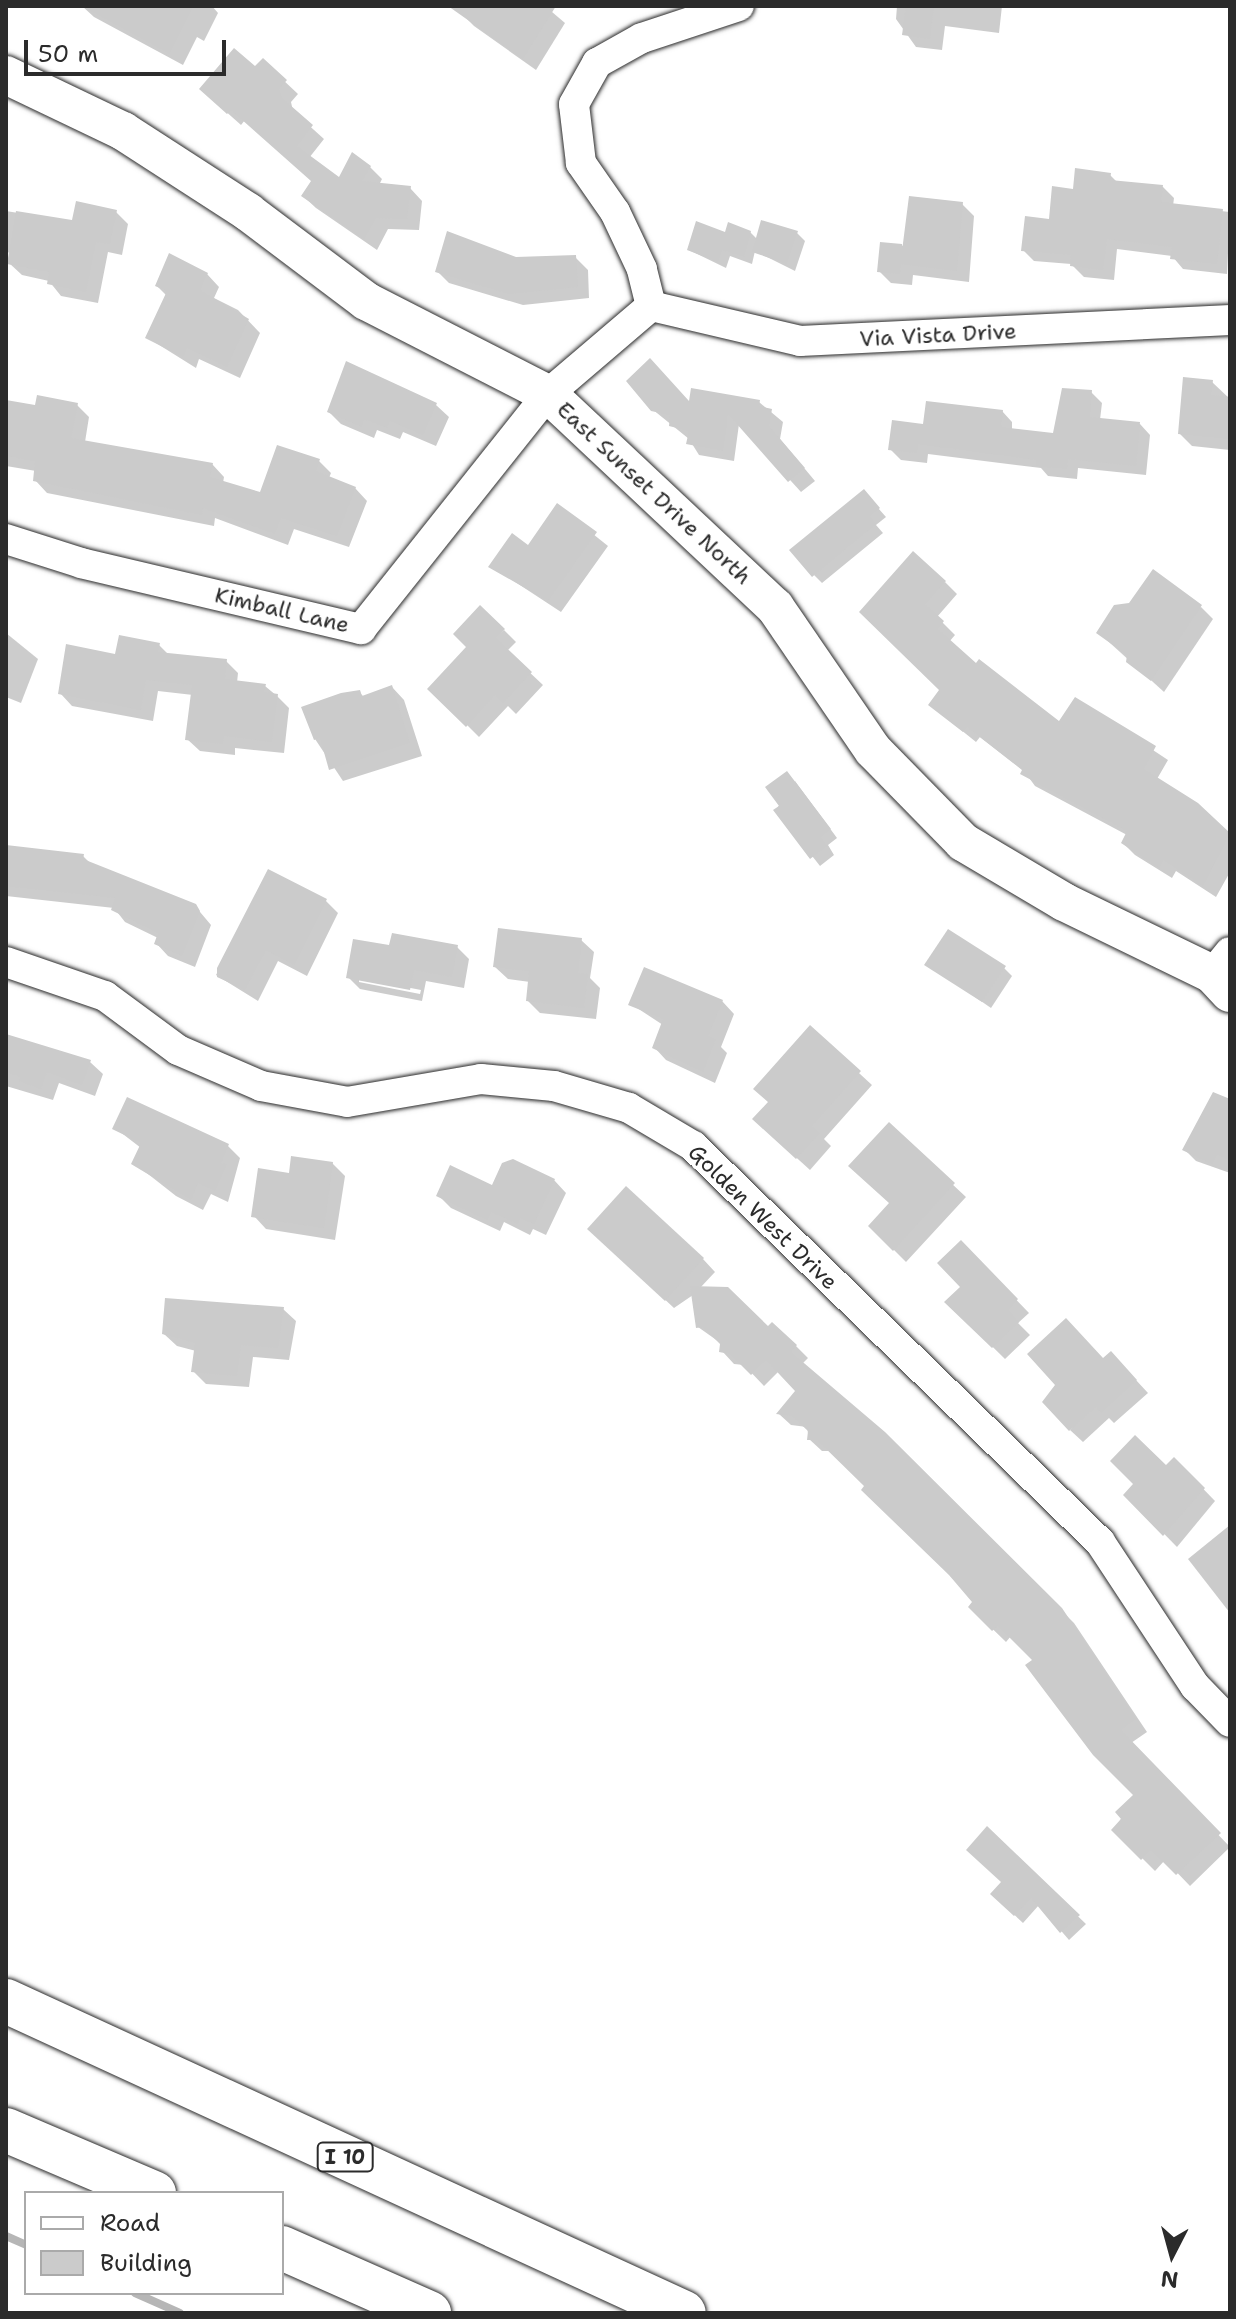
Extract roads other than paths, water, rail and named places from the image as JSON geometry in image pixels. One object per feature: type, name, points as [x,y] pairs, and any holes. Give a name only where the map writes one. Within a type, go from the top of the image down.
[{"type":"highway","name":"I 10","points":[[6,2001],[684,2313]]},
{"type":"highway","points":[[6,2130],[149,2191]]},
{"type":"highway","points":[[284,2249],[429,2313]]},
{"type":"street","points":[[548,394],[651,306],[636,255],[581,163],[574,104],[597,63],[682,15],[739,6]]},
{"type":"street","name":"East Sunset Drive North","points":[[6,75],[123,131],[248,212],[366,301],[548,394],[775,607],[873,750],[963,842],[1064,902],[1224,973]]},
{"type":"street","name":"Via Vista Drive","points":[[651,306],[800,341],[1230,320]]},
{"type":"street","name":"Kimball Lane","points":[[6,539],[81,563],[361,629],[548,394]]},
{"type":"street","name":"Golden West Drive","points":[[6,962],[105,996],[178,1050],[261,1086],[347,1102],[481,1079],[554,1086],[629,1108],[693,1146],[1100,1542],[1195,1686],[1230,1722]]},
{"type":"waterway","points":[[6,2236],[24,2244]]},
{"type":"waterway","points":[[140,2295],[180,2313]]}]
